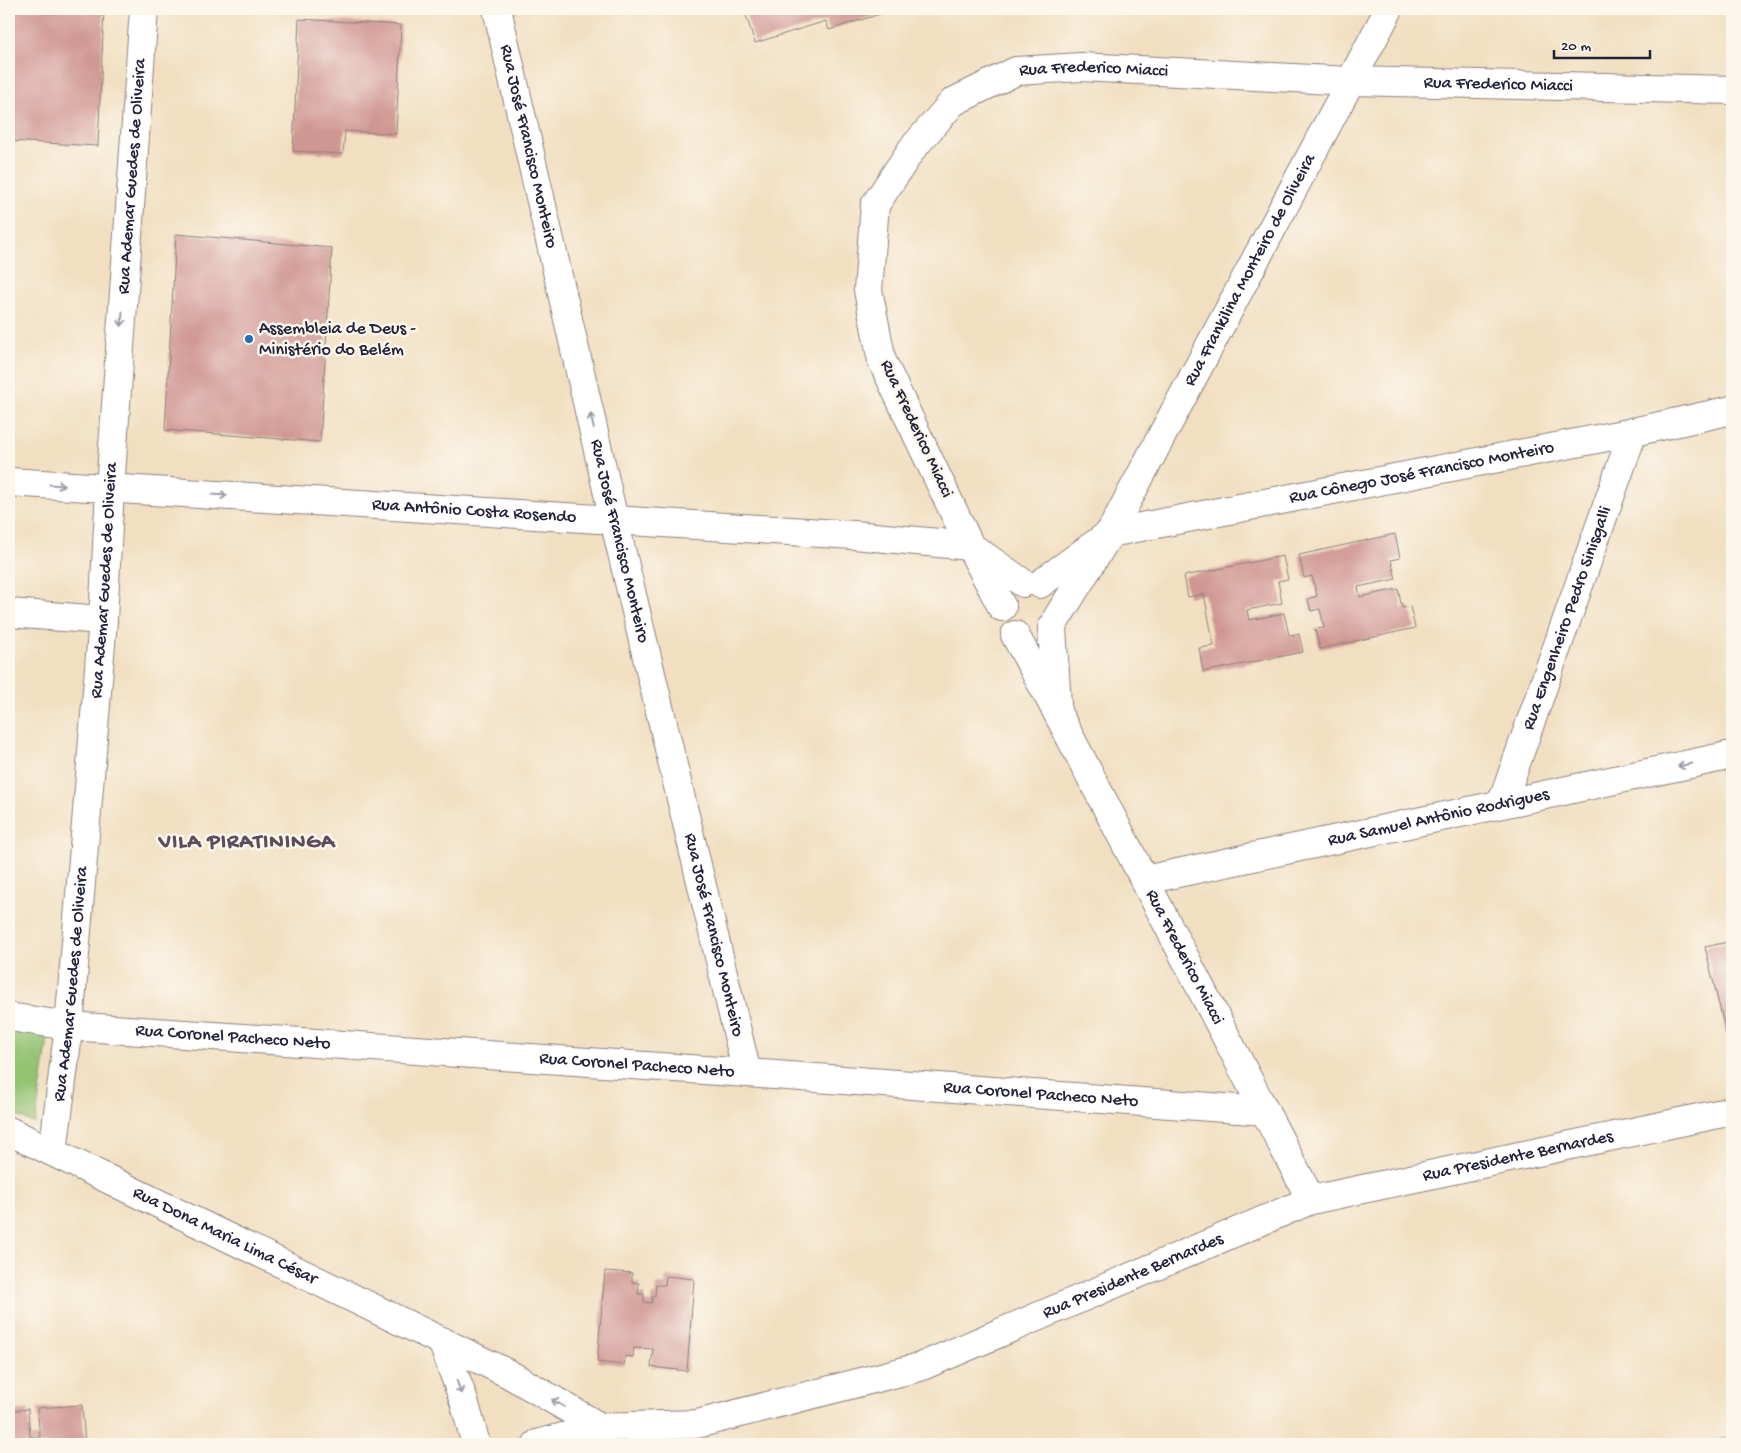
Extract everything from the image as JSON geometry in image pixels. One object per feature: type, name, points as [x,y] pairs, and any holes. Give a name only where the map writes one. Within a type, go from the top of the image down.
[{"type":"street","name":"Rua Ademar Guedes de Oliveira","points":[[53,1152],[69,1026],[103,620],[110,489],[144,9]]},
{"type":"street","name":"Rua José Francisco Monteiro","points":[[497,9],[614,520],[747,1072]]},
{"type":"street","name":"Rua Frankilina Monteiro de Oliveira","points":[[1055,623],[1110,533],[1389,9]]},
{"type":"street","name":"Rua Frederico Miacci","points":[[1002,606],[970,546],[882,361],[868,290],[876,205],[912,149],[953,102],[1016,71],[1081,67],[1350,81],[1732,90]]},
{"type":"street","name":"Rua Cônego José Francisco Monteiro","points":[[1110,533],[1632,432],[1732,410]]},
{"type":"street","name":"Rua Engenheiro Pedro Sinisgalli","points":[[1502,803],[1632,432]]},
{"type":"street","name":"Rua Antônio Costa Rosendo","points":[[9,482],[854,535],[970,546]]},
{"type":"street","name":"Rua Frankilina Monteiro de Oliveira","points":[[1031,583],[1110,533]]},
{"type":"street","name":"Rua Frederico Miacci","points":[[970,546],[1031,583]]},
{"type":"street","points":[[1031,583],[1053,594],[1058,610],[1055,623],[1047,634],[1031,639],[1015,635],[1004,623],[1002,606],[1008,592],[1015,586],[1031,583]]},
{"type":"street","points":[[9,613],[103,620]]},
{"type":"street","name":"Rua Frederico Miacci","points":[[1055,623],[1058,714]]},
{"type":"street","name":"Rua Frederico Miacci","points":[[1015,635],[1311,1200]]},
{"type":"street","name":"Rua Samuel Antônio Rodrigues","points":[[1144,880],[1732,755]]},
{"type":"street","name":"Rua Coronel Pacheco Neto","points":[[9,1017],[69,1026],[747,1072],[1265,1111]]},
{"type":"street","name":"Rua Presidente Bernardes","points":[[537,1444],[600,1427],[691,1434],[920,1367],[1311,1200],[1732,1111]]},
{"type":"street","name":"Rua Dona Maria Lima César","points":[[9,1132],[509,1374],[600,1427]]},
{"type":"street","points":[[442,1341],[464,1401],[476,1444]]},
{"type":"green space","points":[[9,1014],[51,1018],[35,1124],[9,1112]]},
{"type":"green space","points":[[1732,1437],[1732,1444],[1695,1444]]},
{"type":"building","points":[[9,9],[104,9],[98,146],[9,141]]},
{"type":"building","points":[[744,9],[896,9],[829,30],[826,21],[755,43]]},
{"type":"building","points":[[299,19],[401,25],[396,134],[345,131],[343,154],[293,151]]},
{"type":"building","name":"Assembleia de Deus - Ministério do Belém","points":[[176,234],[332,248],[320,442],[165,430]]},
{"type":"building","points":[[1395,534],[1400,558],[1391,560],[1396,579],[1358,587],[1360,597],[1398,589],[1402,608],[1410,606],[1415,628],[1320,649],[1315,629],[1324,628],[1320,609],[1311,611],[1308,599],[1317,596],[1312,576],[1304,578],[1299,555]]},
{"type":"building","points":[[1283,556],[1288,579],[1278,581],[1282,603],[1247,610],[1249,620],[1284,613],[1289,635],[1299,634],[1303,652],[1203,672],[1199,648],[1214,646],[1204,594],[1188,597],[1184,576]]},
{"type":"building","points":[[1732,941],[1732,1058],[1705,947]]},
{"type":"building","points":[[605,1271],[632,1273],[632,1282],[639,1283],[638,1294],[644,1294],[644,1302],[652,1303],[652,1295],[655,1296],[656,1285],[665,1285],[666,1276],[694,1279],[687,1371],[651,1367],[653,1349],[634,1348],[633,1357],[625,1356],[624,1365],[597,1362]]},
{"type":"building","points":[[82,1405],[85,1444],[9,1444],[9,1411],[28,1409],[30,1437],[40,1437],[37,1408]]},
{"type":"place","name":"Assembleia de Deus - Ministério do Belém","points":[[249,339]]},
{"type":"district","name":"VILA PIRATININGA","points":[[247,843]]}]
